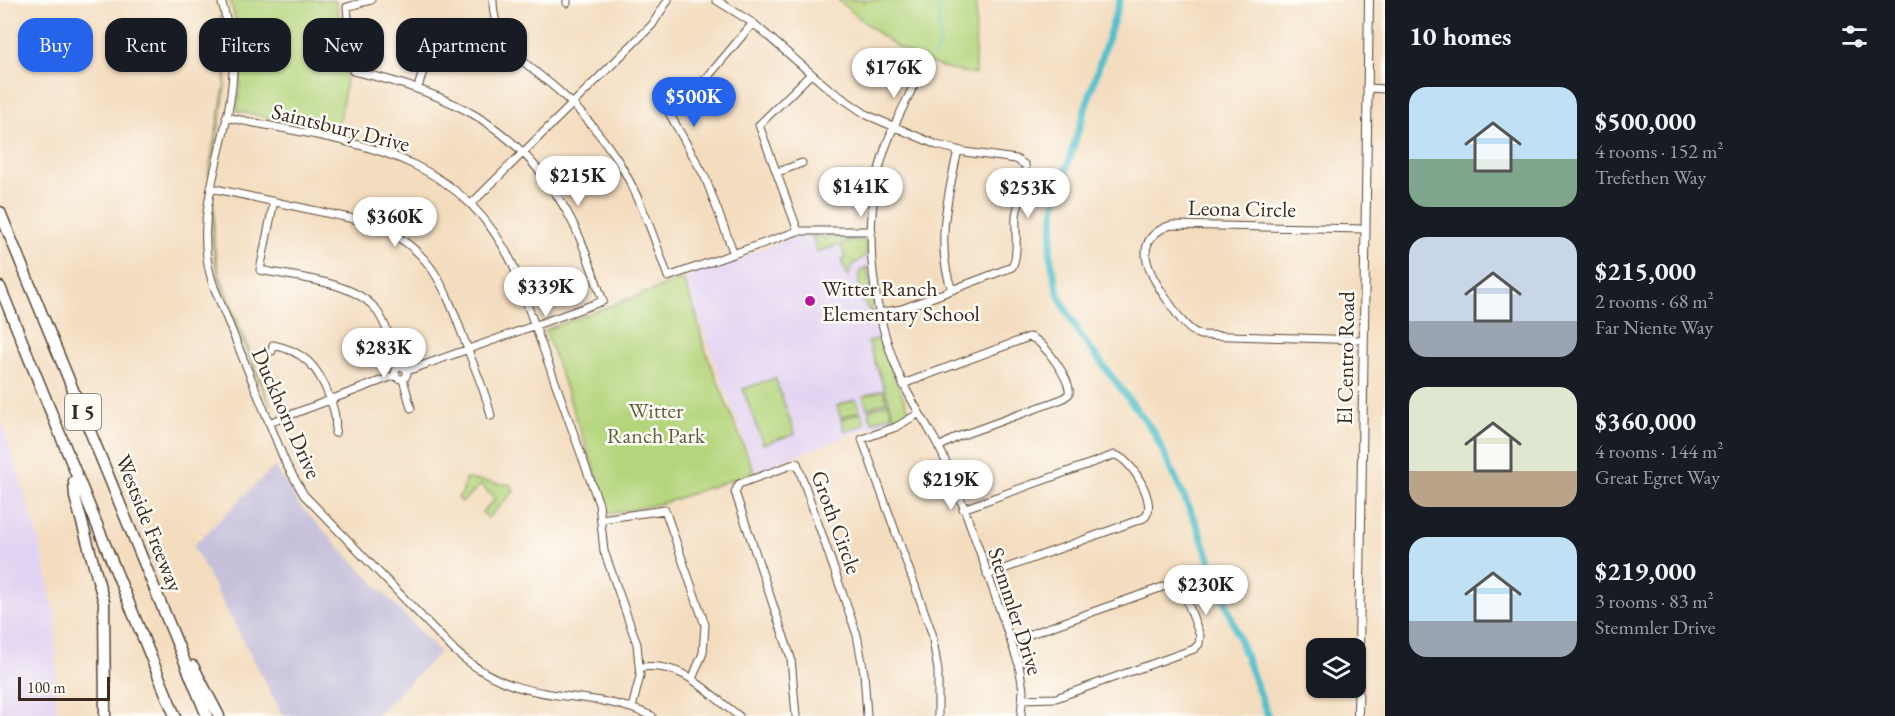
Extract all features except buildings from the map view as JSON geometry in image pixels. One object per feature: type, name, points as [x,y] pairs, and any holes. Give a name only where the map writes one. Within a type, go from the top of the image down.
[{"type":"highway","name":"Westside Freeway","points":[[0,212],[207,716]]},
{"type":"highway","name":"I 5","points":[[0,287],[72,469],[175,716]]},
{"type":"highway","points":[[72,469],[75,497],[104,602],[105,716]]},
{"type":"highway","points":[[166,612],[219,716]]},
{"type":"main road","name":"El Centro Road","points":[[1358,716],[1369,0]]},
{"type":"street","name":"Duckhorn Drive","points":[[221,0],[233,60],[231,90],[204,227],[206,260],[214,287],[291,474],[311,504],[464,659],[495,679],[524,690],[632,708],[652,716]]},
{"type":"street","points":[[269,423],[603,301],[567,212],[547,181],[523,153],[476,115],[418,87],[353,71],[347,7],[371,0]]},
{"type":"street","points":[[493,0],[497,28],[511,52],[572,104],[603,140],[629,180],[649,223],[668,277],[798,231],[872,231]]},
{"type":"street","points":[[472,203],[652,26],[668,0]]},
{"type":"street","points":[[716,0],[753,23],[848,103],[894,129],[958,150],[1020,160],[1025,165],[1026,173],[1017,208],[1014,265],[1010,270],[902,309],[879,313]]},
{"type":"street","points":[[734,254],[705,177],[668,111],[705,80],[753,23]]},
{"type":"street","points":[[418,87],[423,72]]},
{"type":"street","points":[[798,231],[759,125],[811,74]]},
{"type":"street","name":"Stemmler Drive","points":[[917,79],[894,129],[880,169],[872,231],[873,274],[879,313],[903,384],[918,414],[939,447],[1011,641],[1022,676],[1021,716]]},
{"type":"street","points":[[1367,88],[1385,89]]},
{"type":"street","name":"Saintsbury Drive","points":[[226,117],[396,156],[431,171],[472,203],[504,247],[535,325],[599,504],[604,551],[637,644],[640,667],[632,708]]},
{"type":"street","points":[[952,291],[946,270],[944,233],[949,191],[958,150]]},
{"type":"street","points":[[778,172],[802,163]]},
{"type":"street","points":[[211,188],[381,226],[413,247],[428,261],[442,282],[491,416]]},
{"type":"street","points":[[274,201],[260,270],[345,288],[366,300],[381,318],[411,408]]},
{"type":"street","name":"Leona Circle","points":[[1363,340],[1200,335],[1185,326],[1151,277],[1146,260],[1148,246],[1155,235],[1166,227],[1179,224],[1365,229]]},
{"type":"street","points":[[903,384],[1029,337],[1040,341],[1069,382],[1069,394],[1062,399],[957,437],[939,447]]},
{"type":"street","points":[[272,351],[273,345],[282,346],[310,361],[320,374],[337,420],[335,433]]},
{"type":"street","points":[[399,368],[407,371]]},
{"type":"street","points":[[918,414],[896,427],[862,439],[932,633],[938,664],[938,716]]},
{"type":"street","points":[[963,509],[1114,455],[1125,460],[1143,488],[1150,507],[1149,514],[1144,518],[987,575]]},
{"type":"street","name":"Groth Circle","points":[[796,716],[795,680],[789,651],[735,492],[739,484],[796,463],[857,635],[864,673],[867,716]]},
{"type":"street","points":[[601,519],[665,510],[705,625],[704,653],[692,679]]},
{"type":"street","points":[[1011,641],[1174,583],[1183,590],[1200,636],[1199,644],[1194,649],[1048,700],[1023,699]]},
{"type":"street","points":[[640,667],[672,668],[692,679],[739,716]]},
{"type":"shaded area","points":[[802,234],[865,238],[878,334],[908,409],[901,416],[755,471],[684,278]]},
{"type":"shaded area","points":[[0,416],[40,542],[56,620],[56,716],[0,716]]},
{"type":"shaded area","points":[[275,466],[300,506],[440,652],[376,716],[283,716],[193,546]]},
{"type":"green space","points":[[230,0],[335,0],[340,18],[303,18],[303,72],[347,72],[337,132],[237,111],[240,72],[291,72],[291,18],[234,18]]},
{"type":"green space","points":[[838,0],[976,0],[975,74],[935,65],[917,58],[870,27]]},
{"type":"green space","points":[[225,85],[221,116],[208,176]]},
{"type":"green space","points":[[214,206],[214,246],[219,273],[270,405],[238,332],[220,282],[215,257],[212,231]]},
{"type":"green space","points":[[812,237],[855,238],[855,239],[817,252]]},
{"type":"green space","points":[[862,239],[866,243],[866,255],[852,266],[848,277],[841,259],[845,257],[841,246]]},
{"type":"green space","points":[[867,267],[873,313],[863,300],[859,288],[860,271]]},
{"type":"green space","name":"Witter Ranch Park","points":[[683,279],[696,314],[704,347],[754,472],[667,502],[610,514],[545,330]]},
{"type":"green space","points":[[880,338],[889,366],[909,410],[906,415],[896,421],[868,342]]},
{"type":"green space","points":[[775,378],[795,434],[763,444],[743,389]]},
{"type":"green space","points":[[883,390],[887,401],[867,408],[863,396]]},
{"type":"green space","points":[[856,399],[860,411],[841,418],[837,406]]},
{"type":"green space","points":[[888,403],[892,415],[872,422],[868,410]]},
{"type":"green space","points":[[861,412],[865,424],[845,431],[841,419]]},
{"type":"green space","points":[[465,479],[511,485],[514,491],[488,518],[482,512],[495,499],[481,485],[462,502],[458,498],[463,492]]},
{"type":"waterway","points":[[934,56],[940,45],[938,0]]},
{"type":"waterway","points":[[1120,0],[1055,204],[1050,255],[1059,297],[1080,335],[1154,432],[1196,523],[1268,716]]},
{"type":"place","name":"Witter Ranch Elementary School","points":[[810,301]]}]
